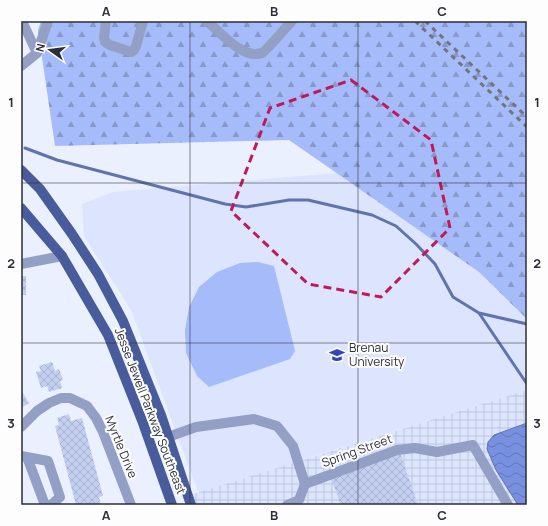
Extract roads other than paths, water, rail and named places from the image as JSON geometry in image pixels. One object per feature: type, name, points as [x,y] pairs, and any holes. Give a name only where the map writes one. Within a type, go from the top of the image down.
[{"type":"main road","name":"Jesse Jewell Parkway Southeast","points":[[21,170],[40,189],[98,274],[123,321],[161,415],[191,505]]},
{"type":"main road","name":"Jesse Jewell Parkway Southeast","points":[[21,208],[62,256],[108,335],[143,423],[172,505]]},
{"type":"street","points":[[22,21],[37,53]]},
{"type":"street","points":[[21,66],[37,53],[48,21]]},
{"type":"street","points":[[106,21],[104,37],[105,42],[131,52],[136,46],[143,21]]},
{"type":"street","points":[[207,21],[237,48],[250,54],[262,52],[292,21]]},
{"type":"street","points":[[21,264],[62,256]]},
{"type":"street","name":"Myrtle Drive","points":[[21,427],[37,411],[49,403],[61,398],[70,398],[87,406],[96,418],[103,432],[131,505]]},
{"type":"street","points":[[168,437],[196,427],[254,419],[277,426],[293,446],[305,484],[299,500],[286,505]]},
{"type":"street","name":"Spring Street","points":[[305,484],[397,450],[415,448],[437,452],[473,445],[508,505]]},
{"type":"street","points":[[24,456],[48,460],[60,497],[51,505]]},
{"type":"street","points":[[24,456],[45,505]]},
{"type":"water","points":[[527,423],[527,505],[518,505],[496,470],[487,449],[488,442],[494,435]]},
{"type":"waterway","points":[[25,148],[57,160],[225,204],[246,207],[289,200],[308,200],[372,215],[396,226],[416,244],[435,264],[453,297],[479,313],[527,324]]},
{"type":"waterway","points":[[479,313],[527,384]]},
{"type":"railway","points":[[415,21],[527,127]]},
{"type":"railway","points":[[425,21],[527,117]]},
{"type":"place","name":"Brenau University","points":[[337,355]]}]
